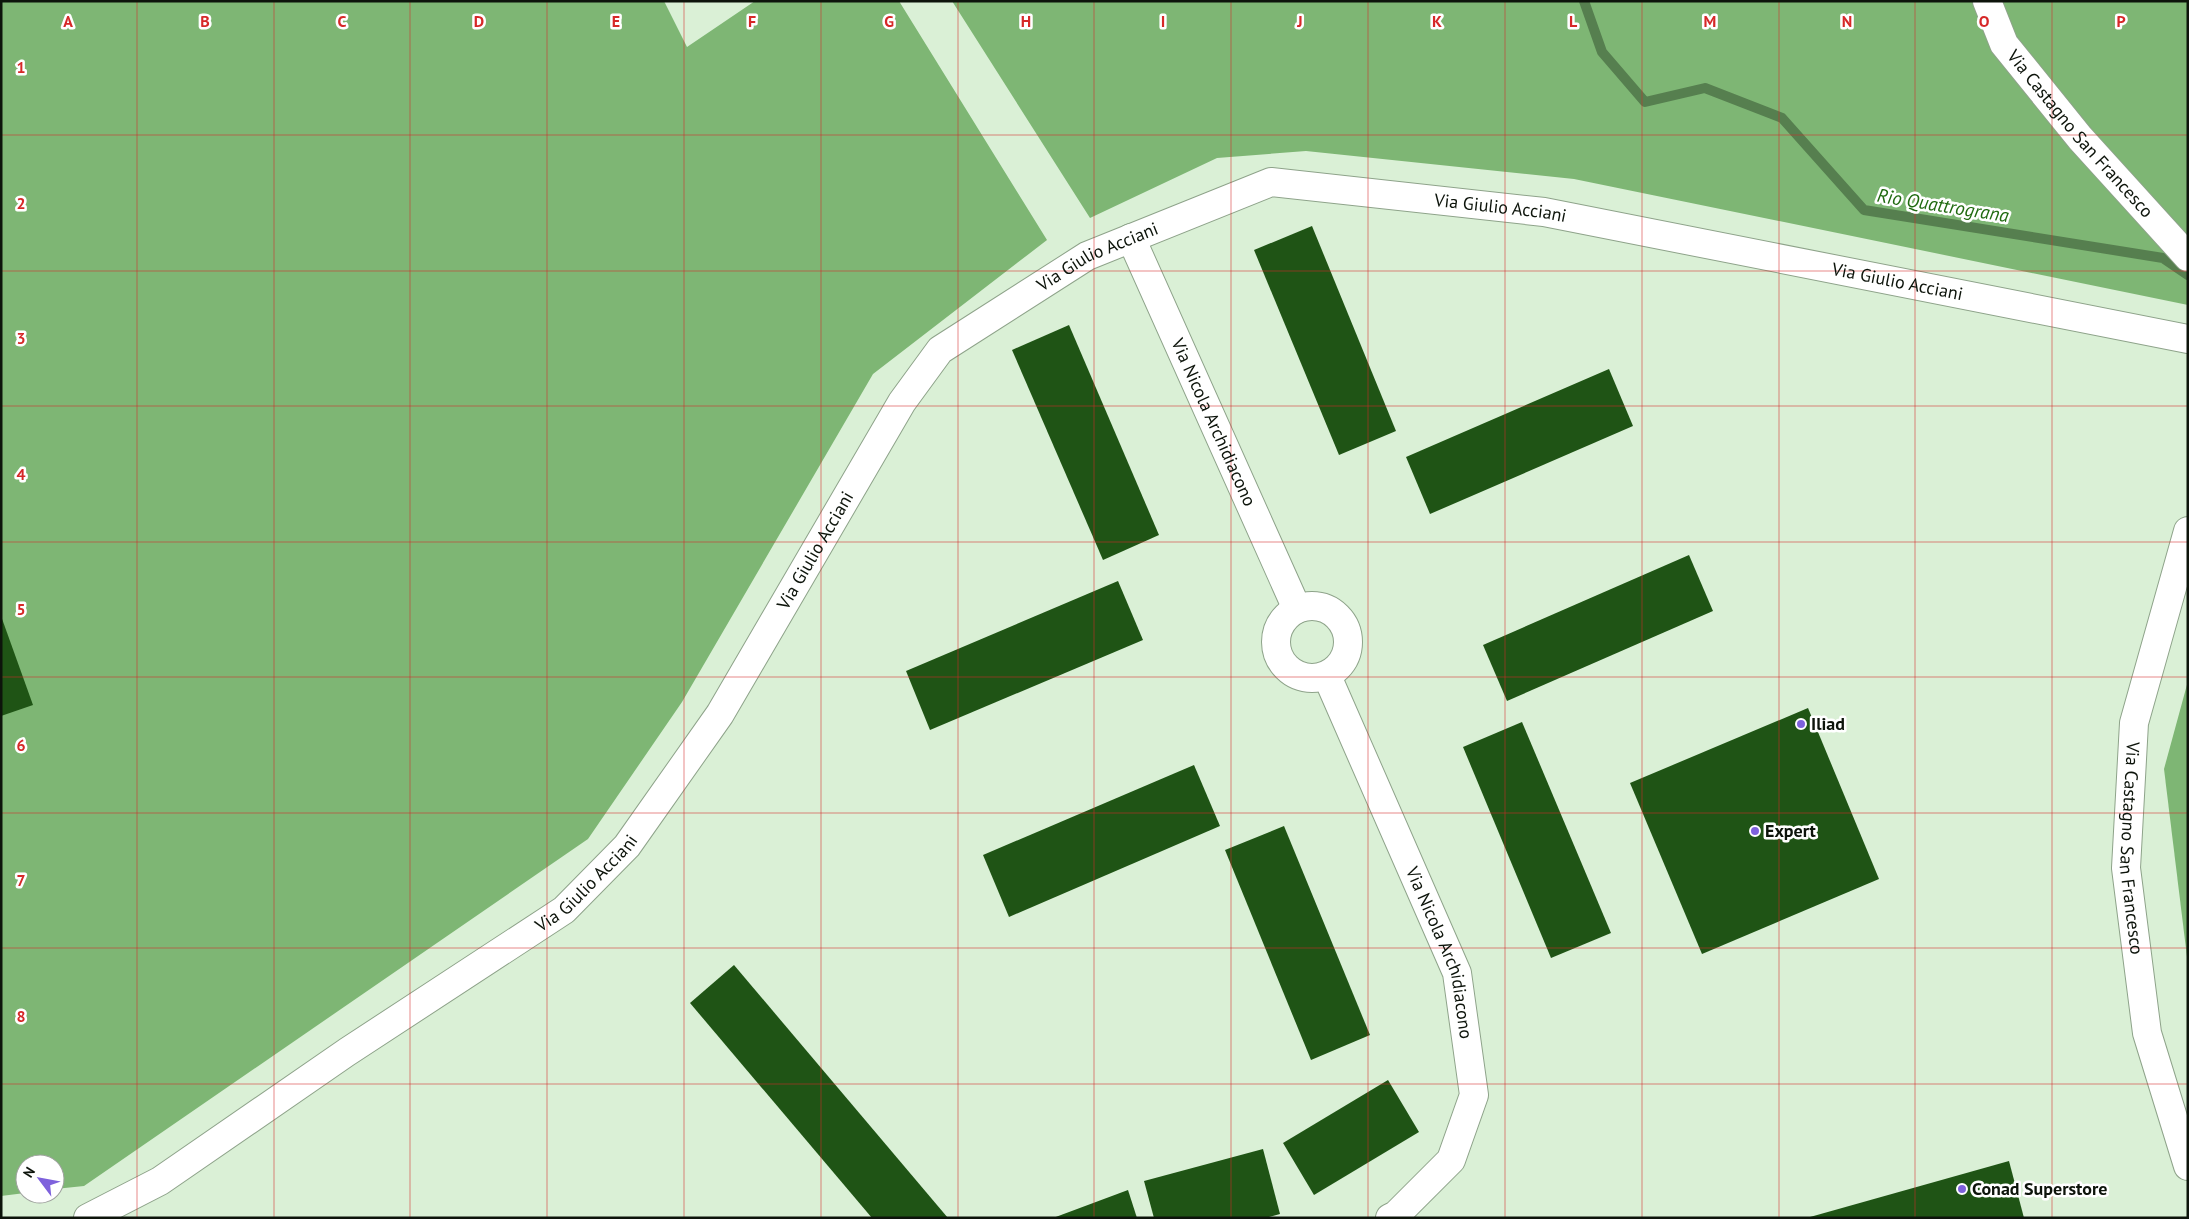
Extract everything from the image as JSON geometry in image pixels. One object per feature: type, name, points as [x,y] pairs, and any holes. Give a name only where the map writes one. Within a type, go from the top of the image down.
[{"type":"street","name":"Via Castagno San Francesco","points":[[1987,1],[2004,44],[2080,138],[2188,257]]},
{"type":"street","name":"Via Giulio Acciani","points":[[160,1182],[347,1052],[564,910],[627,846],[720,714],[902,402],[940,350],[1087,256],[1271,182],[1544,212],[2188,339]]},
{"type":"street","name":"Via Nicola Archidiacono","points":[[1131,238],[1228,451],[1296,609]]},
{"type":"street","name":"Via Castagno San Francesco","points":[[2188,531],[2134,723],[2126,868],[2148,1033],[2188,1166]]},
{"type":"street","points":[[1309,606],[1322,607],[1342,620],[1347,631],[1349,646],[1342,663],[1327,676],[1308,679],[1296,675],[1286,668],[1280,659],[1276,644],[1277,632],[1281,623],[1296,609],[1309,606]]},
{"type":"street","name":"Via Nicola Archidiacono","points":[[1327,676],[1457,973],[1474,1095],[1451,1160],[1396,1215],[1390,1218]]},
{"type":"street","points":[[88,1218],[160,1182]]},
{"type":"street","points":[[128,1218],[160,1182]]},
{"type":"green space","points":[[1,1],[664,1],[687,47],[755,1],[899,1],[1047,240],[873,374],[682,702],[588,839],[84,1186],[65,1188],[65,1154],[15,1154],[15,1194],[1,1196]]},
{"type":"green space","points":[[952,1],[2188,1],[2188,305],[1574,179],[1306,151],[1217,158],[1090,218]]},
{"type":"green space","points":[[2188,681],[2188,965],[2164,769]]},
{"type":"building","points":[[1312,226],[1396,431],[1339,455],[1254,250]]},
{"type":"building","points":[[1069,325],[1159,535],[1103,560],[1012,350]]},
{"type":"building","points":[[1609,369],[1633,426],[1430,514],[1406,457]]},
{"type":"building","points":[[1689,555],[1713,611],[1507,701],[1483,645]]},
{"type":"building","points":[[1118,581],[1143,640],[930,730],[906,671]]},
{"type":"building","points":[[1,616],[33,705],[1,716]]},
{"type":"building","name":"Expert","points":[[1808,708],[1879,879],[1702,954],[1630,783]]},
{"type":"building","points":[[1522,722],[1611,933],[1551,958],[1463,747]]},
{"type":"building","points":[[1194,765],[1220,826],[1009,917],[983,855]]},
{"type":"building","points":[[1284,826],[1370,1035],[1311,1060],[1225,850]]},
{"type":"building","points":[[734,965],[948,1218],[872,1218],[690,1003]]},
{"type":"building","points":[[1388,1080],[1419,1132],[1314,1195],[1283,1143]]},
{"type":"building","points":[[1263,1149],[1280,1214],[1265,1218],[1154,1218],[1144,1181]]},
{"type":"building","name":"Conad Superstore","points":[[2009,1161],[2024,1218],[1810,1218],[1810,1217]]},
{"type":"building","points":[[1128,1190],[1137,1218],[1053,1218]]},
{"type":"waterway","name":"Rio Quattrograna","points":[[1584,1],[1602,52],[1645,102],[1705,88],[1782,118],[1864,210],[2163,258],[2188,275]]},
{"type":"place","name":"Iliad","points":[[1801,724]]},
{"type":"place","name":"Expert","points":[[1755,831]]},
{"type":"place","name":"Conad Superstore","points":[[1962,1189]]}]
